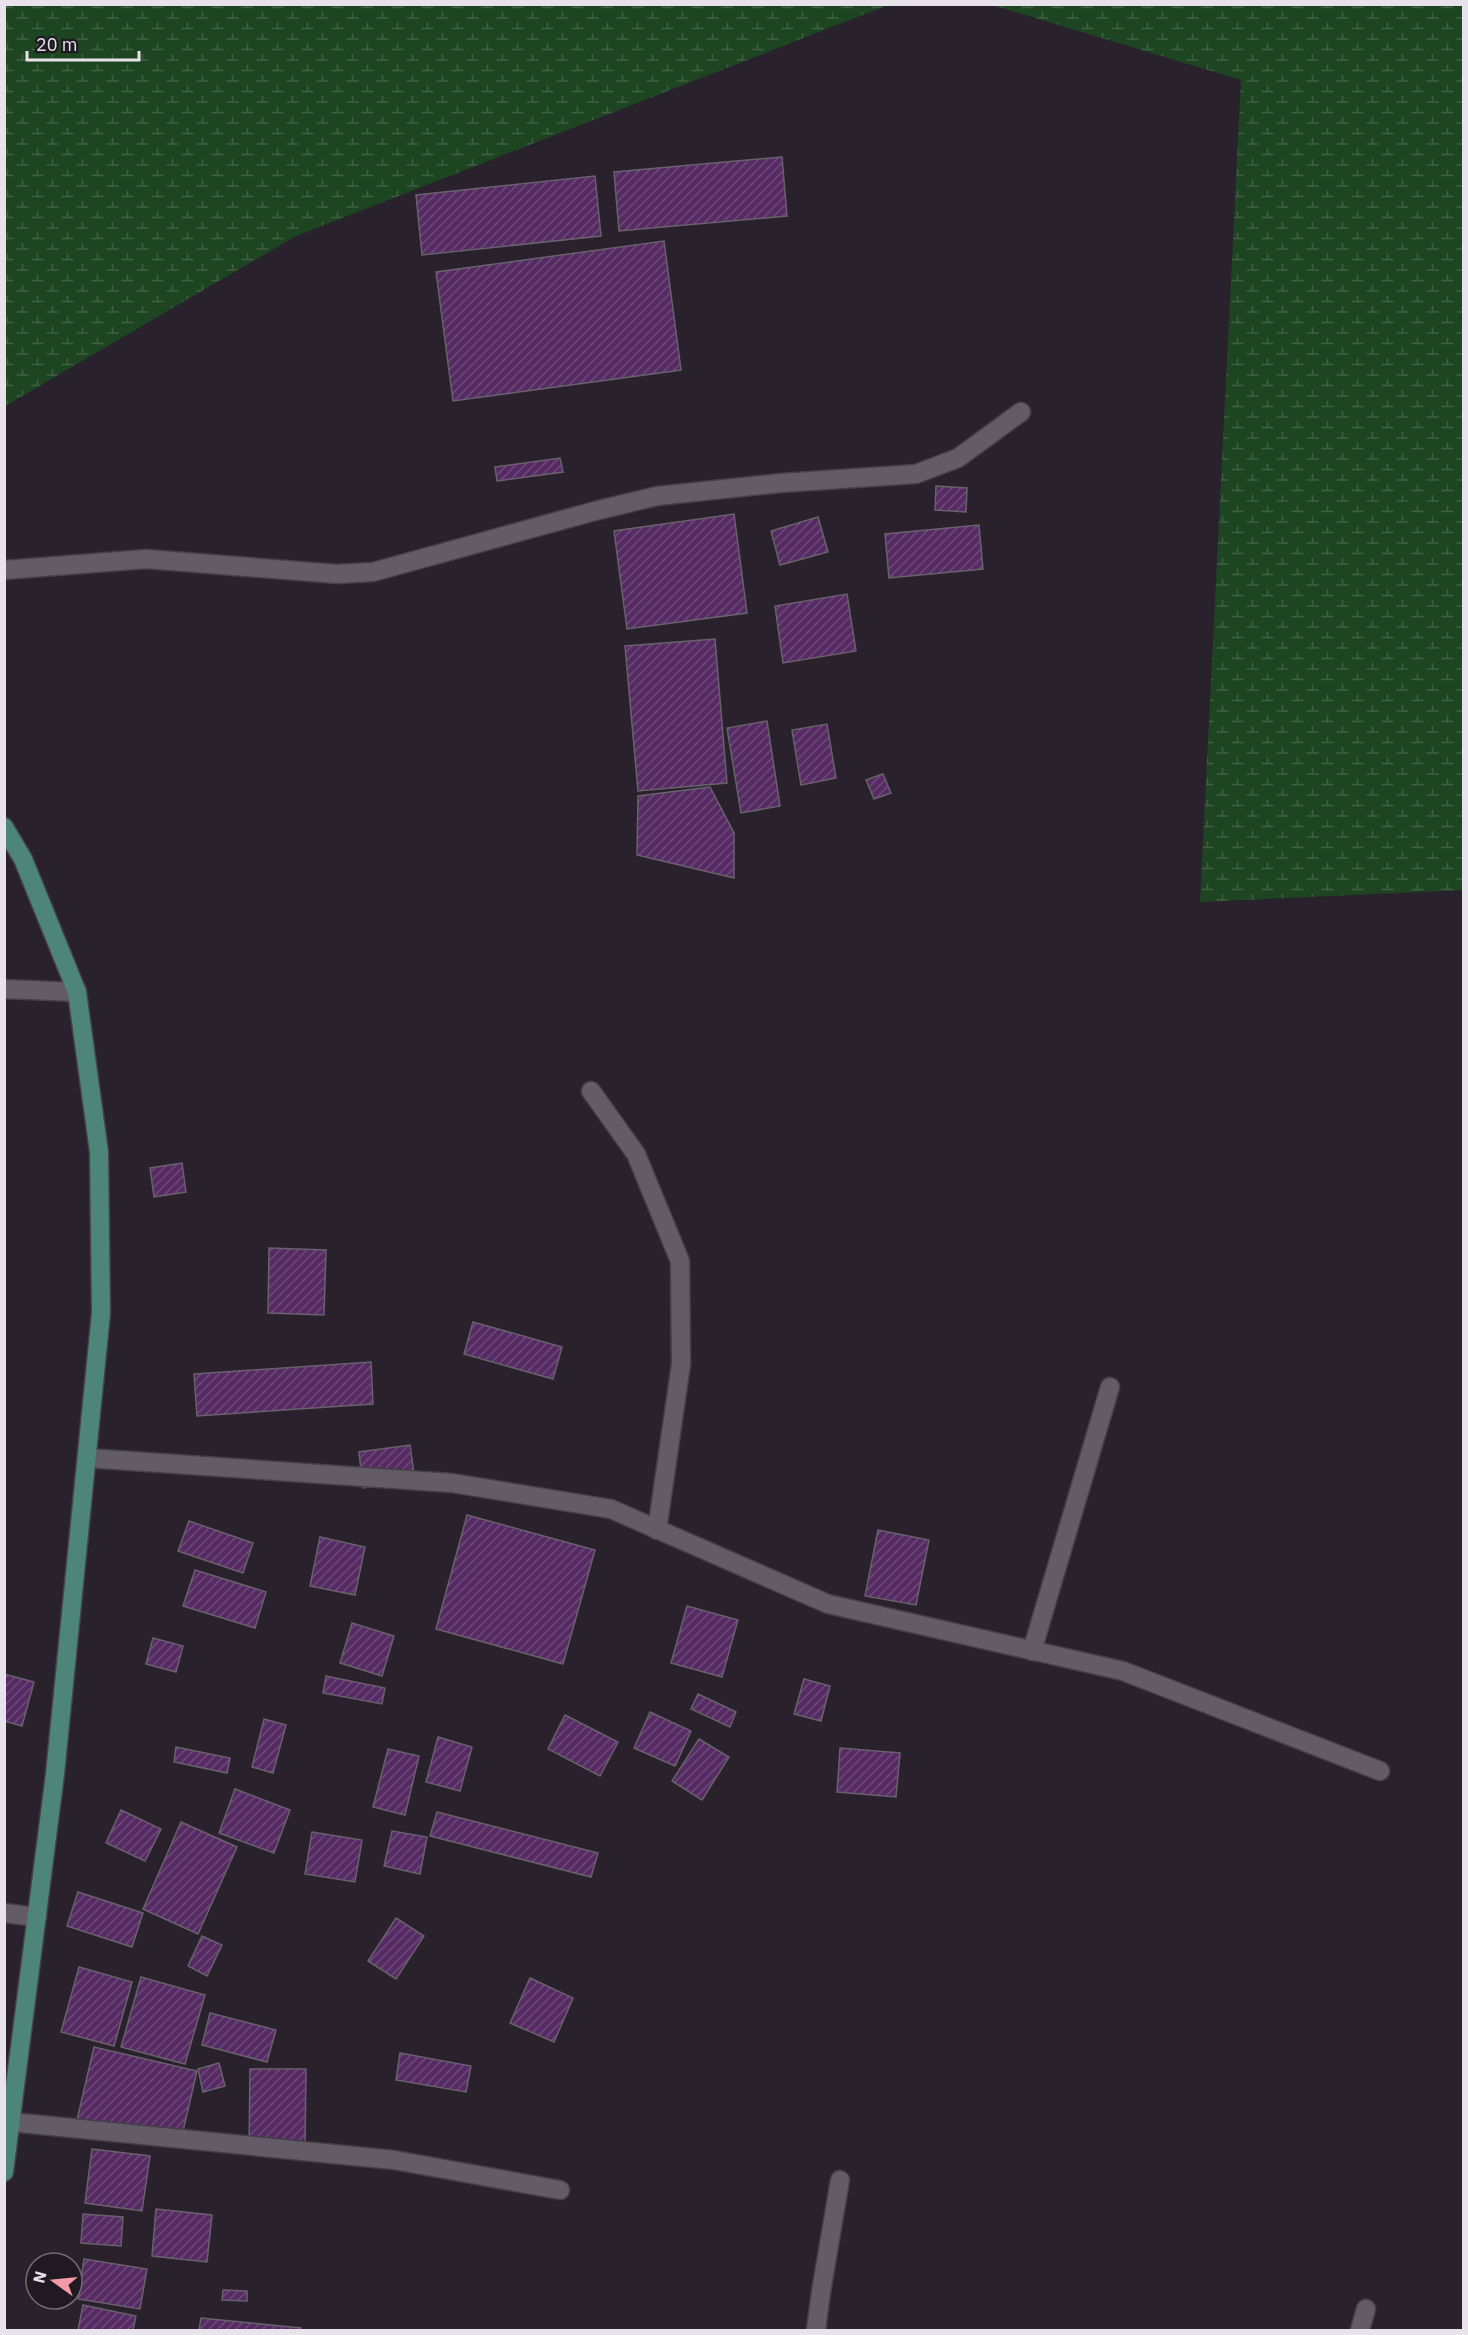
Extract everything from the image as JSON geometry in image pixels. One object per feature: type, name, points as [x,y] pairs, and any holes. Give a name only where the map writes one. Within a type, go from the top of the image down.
[{"type":"main road","points":[[4,827],[23,859],[77,992],[99,1152],[101,1313],[55,1774],[4,2172]]},
{"type":"street","points":[[4,570],[146,559],[337,574],[373,572],[657,496],[781,483],[916,474],[958,458],[1021,412]]},
{"type":"street","points":[[4,989],[77,992]]},
{"type":"street","points":[[591,1091],[636,1154],[680,1261],[681,1364],[657,1530]]},
{"type":"street","points":[[1032,1651],[1110,1387]]},
{"type":"street","points":[[87,1458],[452,1483],[611,1509],[828,1604],[1123,1671],[1380,1771]]},
{"type":"street","points":[[4,1913],[37,1917]]},
{"type":"street","points":[[11,2122],[394,2160],[560,2190]]},
{"type":"street","points":[[816,2331],[820,2292],[840,2180]]},
{"type":"street","points":[[1360,2331],[1366,2309]]},
{"type":"green space","points":[[4,5],[888,5],[296,236],[5,406]]},
{"type":"green space","points":[[992,5],[1463,5],[1463,890],[1200,902],[1241,80]]},
{"type":"building","points":[[782,157],[787,216],[619,231],[614,172]]},
{"type":"building","points":[[595,176],[601,236],[422,255],[416,195]]},
{"type":"building","points":[[664,241],[681,370],[453,401],[436,272]]},
{"type":"building","points":[[560,458],[563,472],[497,481],[495,467]]},
{"type":"building","points":[[936,486],[967,488],[966,512],[935,510]]},
{"type":"building","points":[[734,514],[747,613],[627,629],[614,531]]},
{"type":"building","points":[[818,517],[828,552],[780,565],[771,531]]},
{"type":"building","points":[[979,525],[983,569],[889,578],[885,534]]},
{"type":"building","points":[[847,594],[856,651],[783,663],[775,606]]},
{"type":"building","points":[[715,639],[727,783],[638,791],[625,646]]},
{"type":"building","points":[[767,721],[780,806],[741,813],[727,728]]},
{"type":"building","points":[[827,724],[836,778],[801,785],[792,730]]},
{"type":"building","points":[[883,774],[891,793],[874,799],[866,780]]},
{"type":"building","points":[[710,787],[734,833],[734,878],[637,855],[638,796]]},
{"type":"building","points":[[182,1163],[186,1192],[154,1197],[150,1168]]},
{"type":"building","points":[[269,1248],[326,1250],[324,1315],[268,1313]]},
{"type":"building","points":[[473,1322],[562,1347],[553,1379],[464,1354]]},
{"type":"building","points":[[371,1362],[373,1404],[197,1416],[194,1374]]},
{"type":"building","points":[[410,1445],[415,1481],[363,1488],[359,1452]]},
{"type":"building","points":[[467,1515],[595,1550],[563,1664],[436,1629]]},
{"type":"building","points":[[189,1521],[253,1543],[243,1573],[178,1551]]},
{"type":"building","points":[[878,1530],[929,1540],[916,1605],[865,1596]]},
{"type":"building","points":[[320,1537],[365,1547],[355,1595],[310,1586]]},
{"type":"building","points":[[195,1570],[266,1592],[255,1628],[183,1606]]},
{"type":"building","points":[[687,1606],[738,1620],[722,1677],[671,1663]]},
{"type":"building","points":[[352,1623],[394,1636],[382,1676],[340,1663]]},
{"type":"building","points":[[153,1638],[183,1646],[176,1672],[146,1664]]},
{"type":"building","points":[[4,1674],[34,1682],[22,1726],[4,1721]]},
{"type":"building","points":[[326,1676],[385,1688],[382,1704],[323,1693]]},
{"type":"building","points":[[804,1679],[830,1686],[821,1721],[794,1714]]},
{"type":"building","points":[[698,1694],[736,1712],[730,1727],[691,1709]]},
{"type":"building","points":[[650,1712],[691,1731],[675,1766],[634,1748]]},
{"type":"building","points":[[565,1715],[618,1742],[600,1776],[548,1749]]},
{"type":"building","points":[[264,1719],[286,1725],[273,1773],[252,1767]]},
{"type":"building","points":[[438,1737],[472,1747],[460,1791],[426,1782]]},
{"type":"building","points":[[699,1739],[729,1757],[702,1800],[672,1781]]},
{"type":"building","points":[[176,1747],[230,1758],[227,1773],[174,1762]]},
{"type":"building","points":[[840,1748],[900,1753],[896,1797],[837,1792]]},
{"type":"building","points":[[388,1749],[419,1756],[405,1815],[373,1807]]},
{"type":"building","points":[[235,1789],[290,1810],[274,1853],[219,1833]]},
{"type":"building","points":[[121,1810],[161,1829],[145,1861],[106,1843]]},
{"type":"building","points":[[437,1812],[598,1853],[591,1877],[430,1836]]},
{"type":"building","points":[[181,1822],[237,1847],[198,1934],[143,1909]]},
{"type":"building","points":[[392,1831],[427,1837],[420,1874],[384,1866]]},
{"type":"building","points":[[312,1832],[362,1840],[355,1882],[305,1874]]},
{"type":"building","points":[[78,1892],[143,1913],[132,1947],[67,1926]]},
{"type":"building","points":[[396,1918],[424,1936],[396,1979],[368,1961]]},
{"type":"building","points":[[202,1936],[222,1945],[207,1976],[188,1966]]},
{"type":"building","points":[[79,1967],[132,1982],[114,2046],[61,2032]]},
{"type":"building","points":[[141,1977],[205,1995],[185,2064],[121,2047]]},
{"type":"building","points":[[530,1978],[573,1998],[554,2042],[510,2023]]},
{"type":"building","points":[[210,2013],[276,2030],[267,2062],[202,2045]]},
{"type":"building","points":[[94,2047],[197,2071],[180,2144],[77,2120]]},
{"type":"building","points":[[400,2053],[471,2066],[466,2092],[396,2080]]},
{"type":"building","points":[[219,2063],[225,2086],[203,2092],[198,2069]]},
{"type":"building","points":[[250,2069],[306,2069],[305,2152],[249,2151]]},
{"type":"building","points":[[92,2149],[150,2156],[142,2211],[85,2203]]},
{"type":"building","points":[[156,2209],[212,2215],[207,2262],[152,2256]]},
{"type":"building","points":[[83,2214],[123,2217],[121,2246],[81,2243]]},
{"type":"building","points":[[84,2259],[147,2269],[140,2309],[84,2300]]},
{"type":"building","points":[[223,2290],[247,2291],[247,2301],[222,2300]]},
{"type":"building","points":[[84,2305],[136,2316],[133,2330],[78,2330]]},
{"type":"building","points":[[201,2318],[301,2328],[301,2330],[199,2330]]}]
